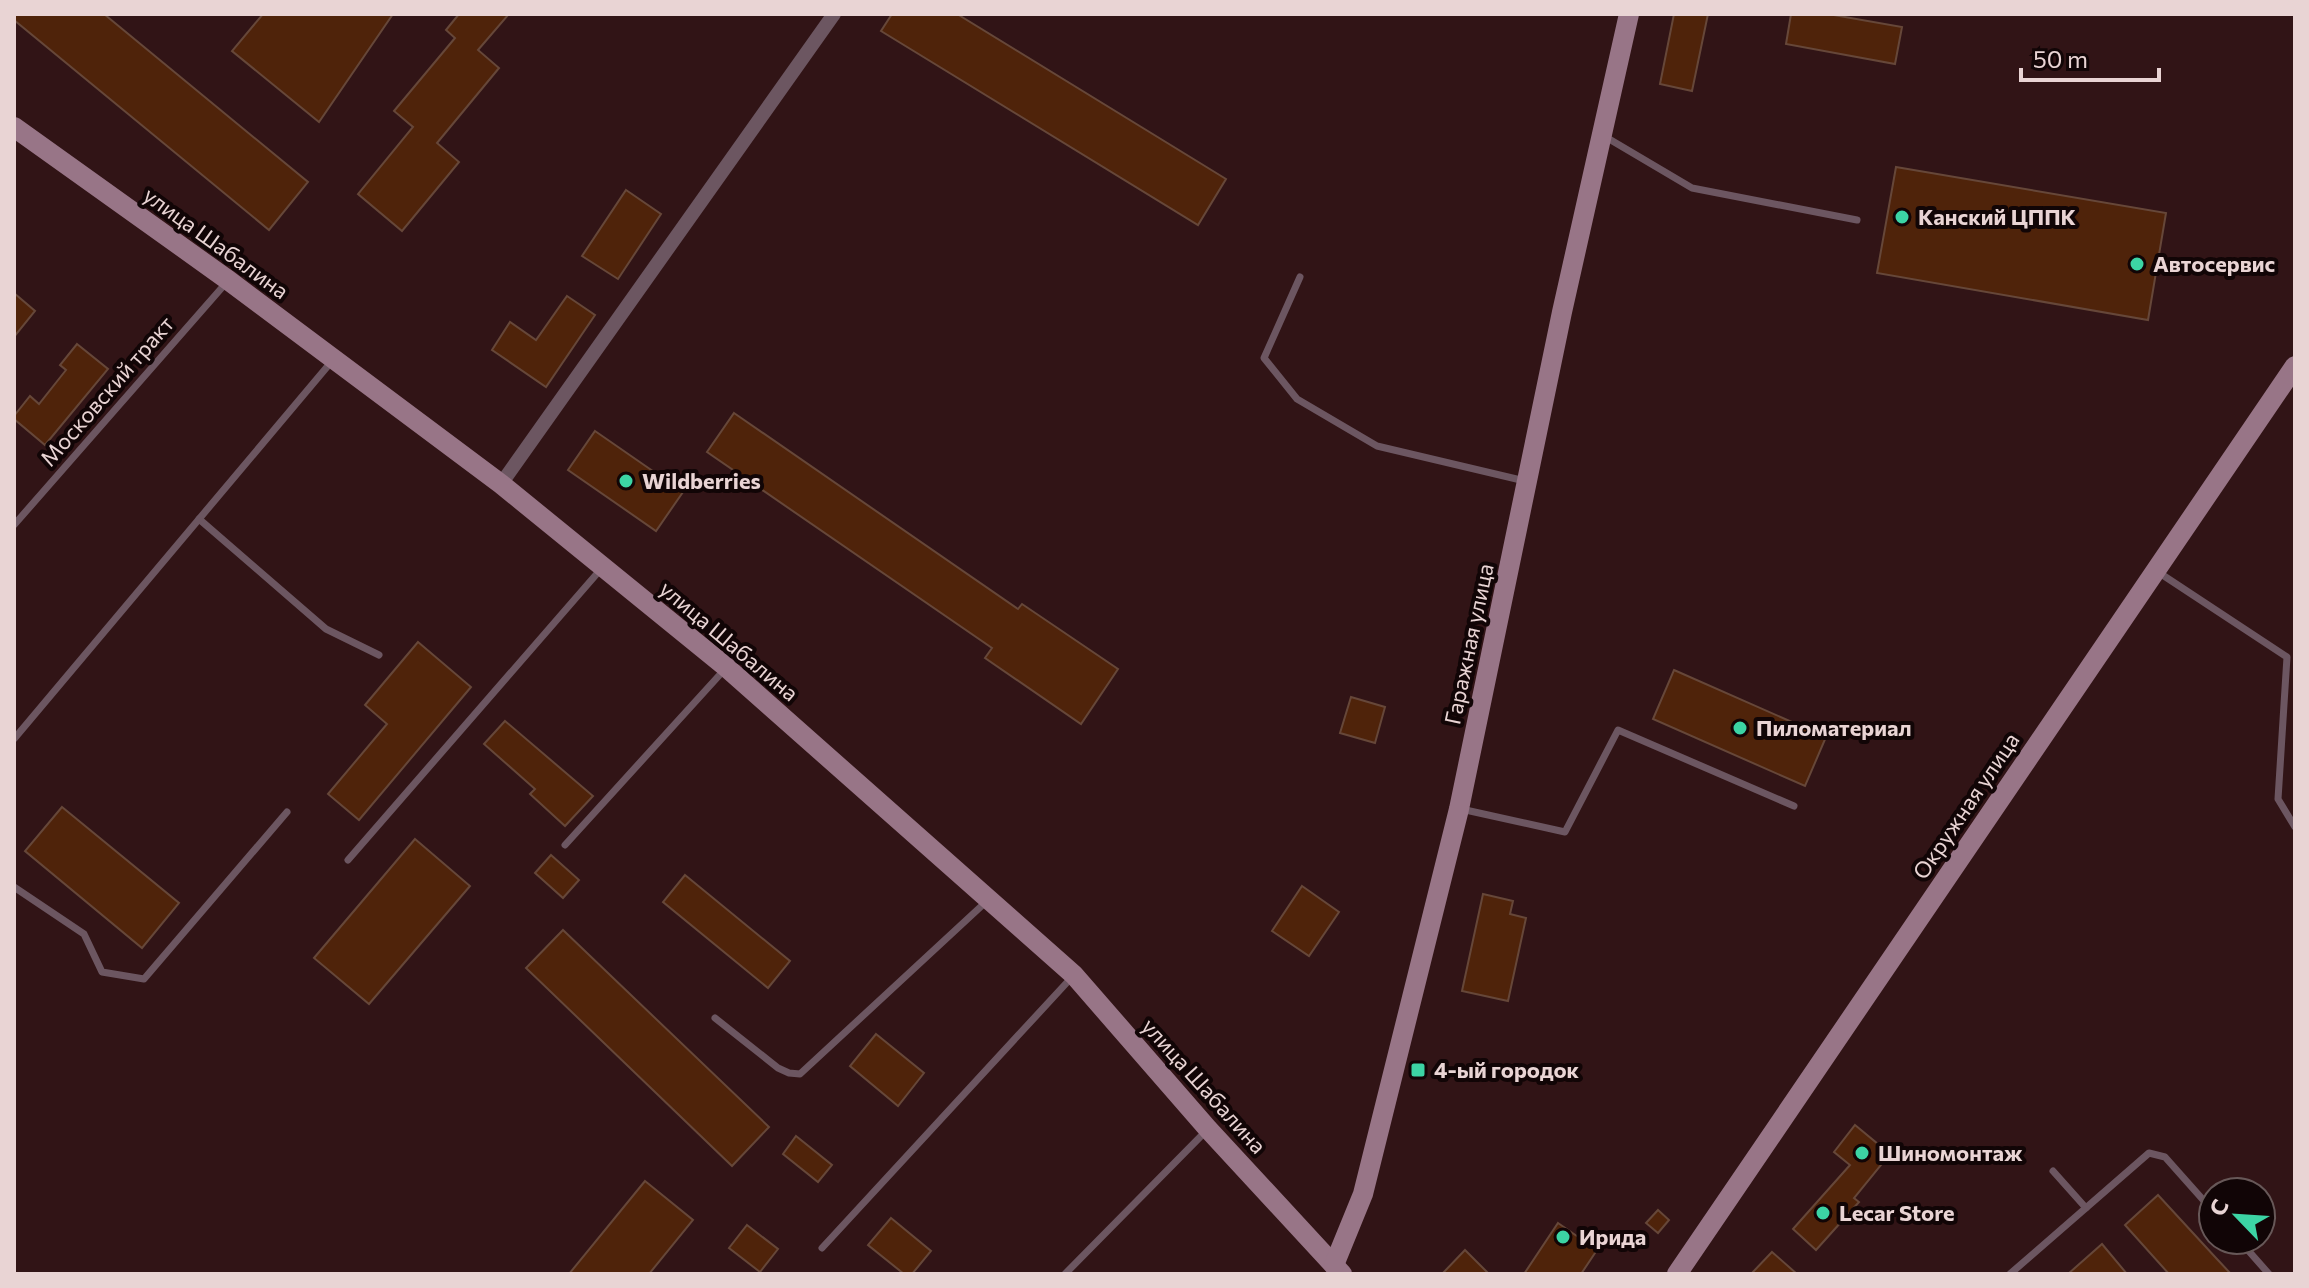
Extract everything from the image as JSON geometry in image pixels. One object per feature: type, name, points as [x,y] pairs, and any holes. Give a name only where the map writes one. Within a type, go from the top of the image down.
[{"type":"street","points":[[501,484],[834,14]]},
{"type":"street","name":"Гаражная улица","points":[[1334,1271],[1363,1194],[1459,809],[1629,14]]},
{"type":"street","name":"улица Шабалина","points":[[14,127],[228,280],[501,484],[726,667],[1074,975],[1334,1271]]},
{"type":"street","name":"Окружная улица","points":[[1677,1274],[2295,366]]},
{"type":"lane","points":[[1602,135],[1692,188],[1857,220]]},
{"type":"lane","points":[[1300,277],[1264,358],[1297,399],[1377,446],[1527,481]]},
{"type":"lane","name":"Московский тракт","points":[[14,525],[228,280]]},
{"type":"lane","points":[[14,739],[333,359]]},
{"type":"lane","points":[[199,519],[326,629],[379,655]]},
{"type":"lane","points":[[348,860],[602,567]]},
{"type":"lane","points":[[2156,570],[2287,657],[2278,799],[2295,827]]},
{"type":"lane","points":[[565,845],[726,667]]},
{"type":"lane","points":[[1459,809],[1565,832],[1618,730],[1794,806]]},
{"type":"lane","points":[[14,887],[84,934],[102,972],[144,979],[287,812]]},
{"type":"lane","points":[[715,1018],[778,1068],[800,1074],[990,899]]},
{"type":"lane","points":[[822,1248],[1074,975]]},
{"type":"lane","points":[[1065,1274],[1208,1129]]},
{"type":"lane","points":[[2010,1274],[2149,1153],[2165,1157],[2197,1193]]},
{"type":"lane","points":[[2053,1171],[2086,1208]]},
{"type":"lane","points":[[2253,1256],[2269,1274]]},
{"type":"building","points":[[14,14],[104,14],[308,182],[269,230],[14,20]]},
{"type":"building","points":[[263,14],[393,14],[319,122],[232,51]]},
{"type":"building","points":[[459,14],[509,14],[478,50],[499,68],[437,143],[459,162],[402,231],[358,194],[413,127],[394,111],[455,38],[446,30]]},
{"type":"building","points":[[892,14],[957,14],[1226,179],[1198,225],[881,31]]},
{"type":"building","points":[[1674,14],[1708,14],[1692,91],[1660,84]]},
{"type":"building","points":[[1791,14],[1828,14],[1902,27],[1895,64],[1786,44]]},
{"type":"building","points":[[1896,167],[2166,213],[2148,320],[1877,273]]},
{"type":"building","points":[[626,190],[661,214],[618,279],[582,256]]},
{"type":"building","points":[[14,293],[35,311],[14,337]]},
{"type":"building","points":[[567,296],[595,315],[546,387],[492,350],[510,322],[536,340]]},
{"type":"building","points":[[77,344],[108,369],[45,445],[14,416],[30,396],[39,404],[66,370],[60,365]]},
{"type":"building","points":[[734,413],[1018,609],[1022,604],[1118,669],[1081,724],[985,658],[992,648],[707,452]]},
{"type":"building","name":"Wildberries","points":[[595,431],[683,492],[656,531],[568,470]]},
{"type":"building","points":[[418,642],[471,687],[359,820],[328,794],[387,724],[365,705]]},
{"type":"building","name":"Пиломатериал","points":[[1674,670],[1826,737],[1805,786],[1653,719]]},
{"type":"building","points":[[1351,697],[1385,707],[1375,743],[1340,733]]},
{"type":"building","points":[[505,721],[593,796],[565,826],[530,794],[535,789],[484,744]]},
{"type":"building","points":[[62,807],[179,903],[142,948],[25,851]]},
{"type":"building","points":[[415,839],[470,886],[369,1004],[314,958]]},
{"type":"building","points":[[551,855],[579,880],[563,898],[535,873]]},
{"type":"building","points":[[685,875],[790,961],[768,988],[663,902]]},
{"type":"building","points":[[1302,886],[1339,912],[1309,956],[1272,931]]},
{"type":"building","points":[[1483,894],[1513,901],[1510,914],[1526,918],[1508,1001],[1462,991]]},
{"type":"building","points":[[563,930],[769,1127],[732,1166],[526,968]]},
{"type":"building","points":[[876,1034],[924,1073],[898,1106],[850,1066]]},
{"type":"building","points":[[1855,1125],[1890,1154],[1854,1198],[1859,1202],[1816,1250],[1793,1229],[1850,1165],[1834,1152]]},
{"type":"building","points":[[796,1136],[832,1165],[818,1182],[783,1154]]},
{"type":"building","points":[[645,1181],[693,1220],[649,1274],[569,1274]]},
{"type":"building","points":[[2158,1195],[2197,1237],[2197,1256],[2214,1256],[2231,1274],[2169,1274],[2125,1225]]},
{"type":"building","points":[[1658,1210],[1669,1220],[1658,1233],[1646,1223]]},
{"type":"building","points":[[891,1218],[931,1251],[912,1274],[904,1274],[868,1245]]},
{"type":"building","name":"Ирида","points":[[1558,1223],[1597,1250],[1581,1274],[1524,1274]]},
{"type":"building","points":[[747,1225],[778,1249],[760,1272],[729,1248]]},
{"type":"building","points":[[2102,1244],[2127,1274],[2068,1274]]},
{"type":"building","points":[[1465,1250],[1489,1274],[1442,1274]]},
{"type":"building","points":[[1772,1252],[1797,1274],[1751,1274]]},
{"type":"place","name":"Канский ЦППК","points":[[1902,217]]},
{"type":"place","name":"Автосервис","points":[[2137,264]]},
{"type":"place","name":"Wildberries","points":[[626,481]]},
{"type":"place","name":"Пиломатериал","points":[[1740,728]]},
{"type":"place","name":"4-ый городок","points":[[1418,1070]]},
{"type":"place","name":"Шиномонтаж","points":[[1862,1153]]},
{"type":"place","name":"Lecar Store","points":[[1823,1213]]},
{"type":"place","name":"Ирида","points":[[1563,1237]]}]
